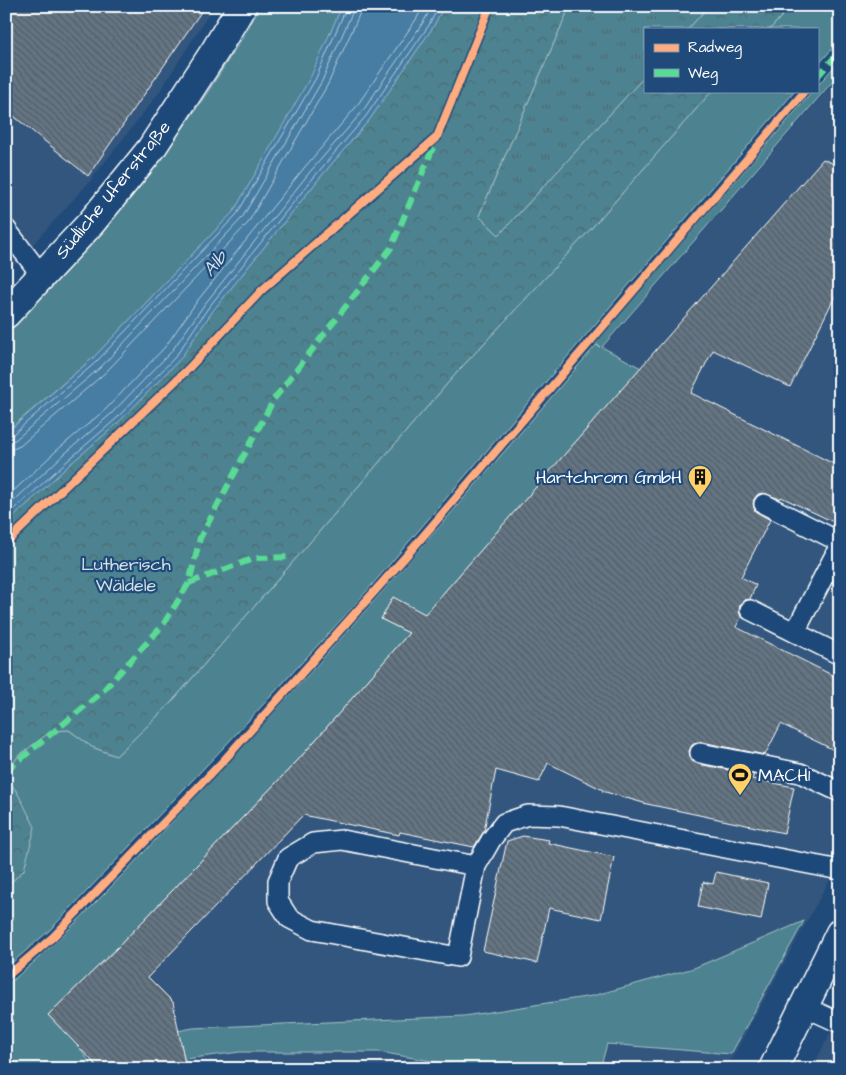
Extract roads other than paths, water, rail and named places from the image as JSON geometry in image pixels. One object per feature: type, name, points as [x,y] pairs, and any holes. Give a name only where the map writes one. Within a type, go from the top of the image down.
[{"type":"street","name":"Südliche Uferstraße","points":[[6,314],[91,223],[151,149],[242,6]]},
{"type":"street","points":[[773,1069],[840,933]]},
{"type":"lane","points":[[6,229],[42,276]]},
{"type":"lane","points":[[764,504],[840,544],[795,632]]},
{"type":"lane","points":[[750,610],[840,655]]},
{"type":"lane","points":[[700,753],[800,773],[840,792]]},
{"type":"lane","points":[[476,866],[342,840],[313,843],[288,858],[278,881],[278,901],[289,918],[312,930],[458,957],[476,866],[490,840],[504,823],[528,815],[559,816],[840,870]]},
{"type":"lane","points":[[803,1006],[840,1023]]},
{"type":"water","name":"Alb","points":[[342,6],[444,6],[433,27],[370,119],[318,180],[212,312],[180,359],[119,422],[69,465],[6,524],[6,433],[93,358],[234,211],[311,76]]},
{"type":"place","name":"Hartchrom GmbH","points":[[700,498]]},
{"type":"place","name":"MACH1","points":[[740,796]]},
{"type":"park label","name":"Lutherisch Wäldele","points":[[126,574]]}]
